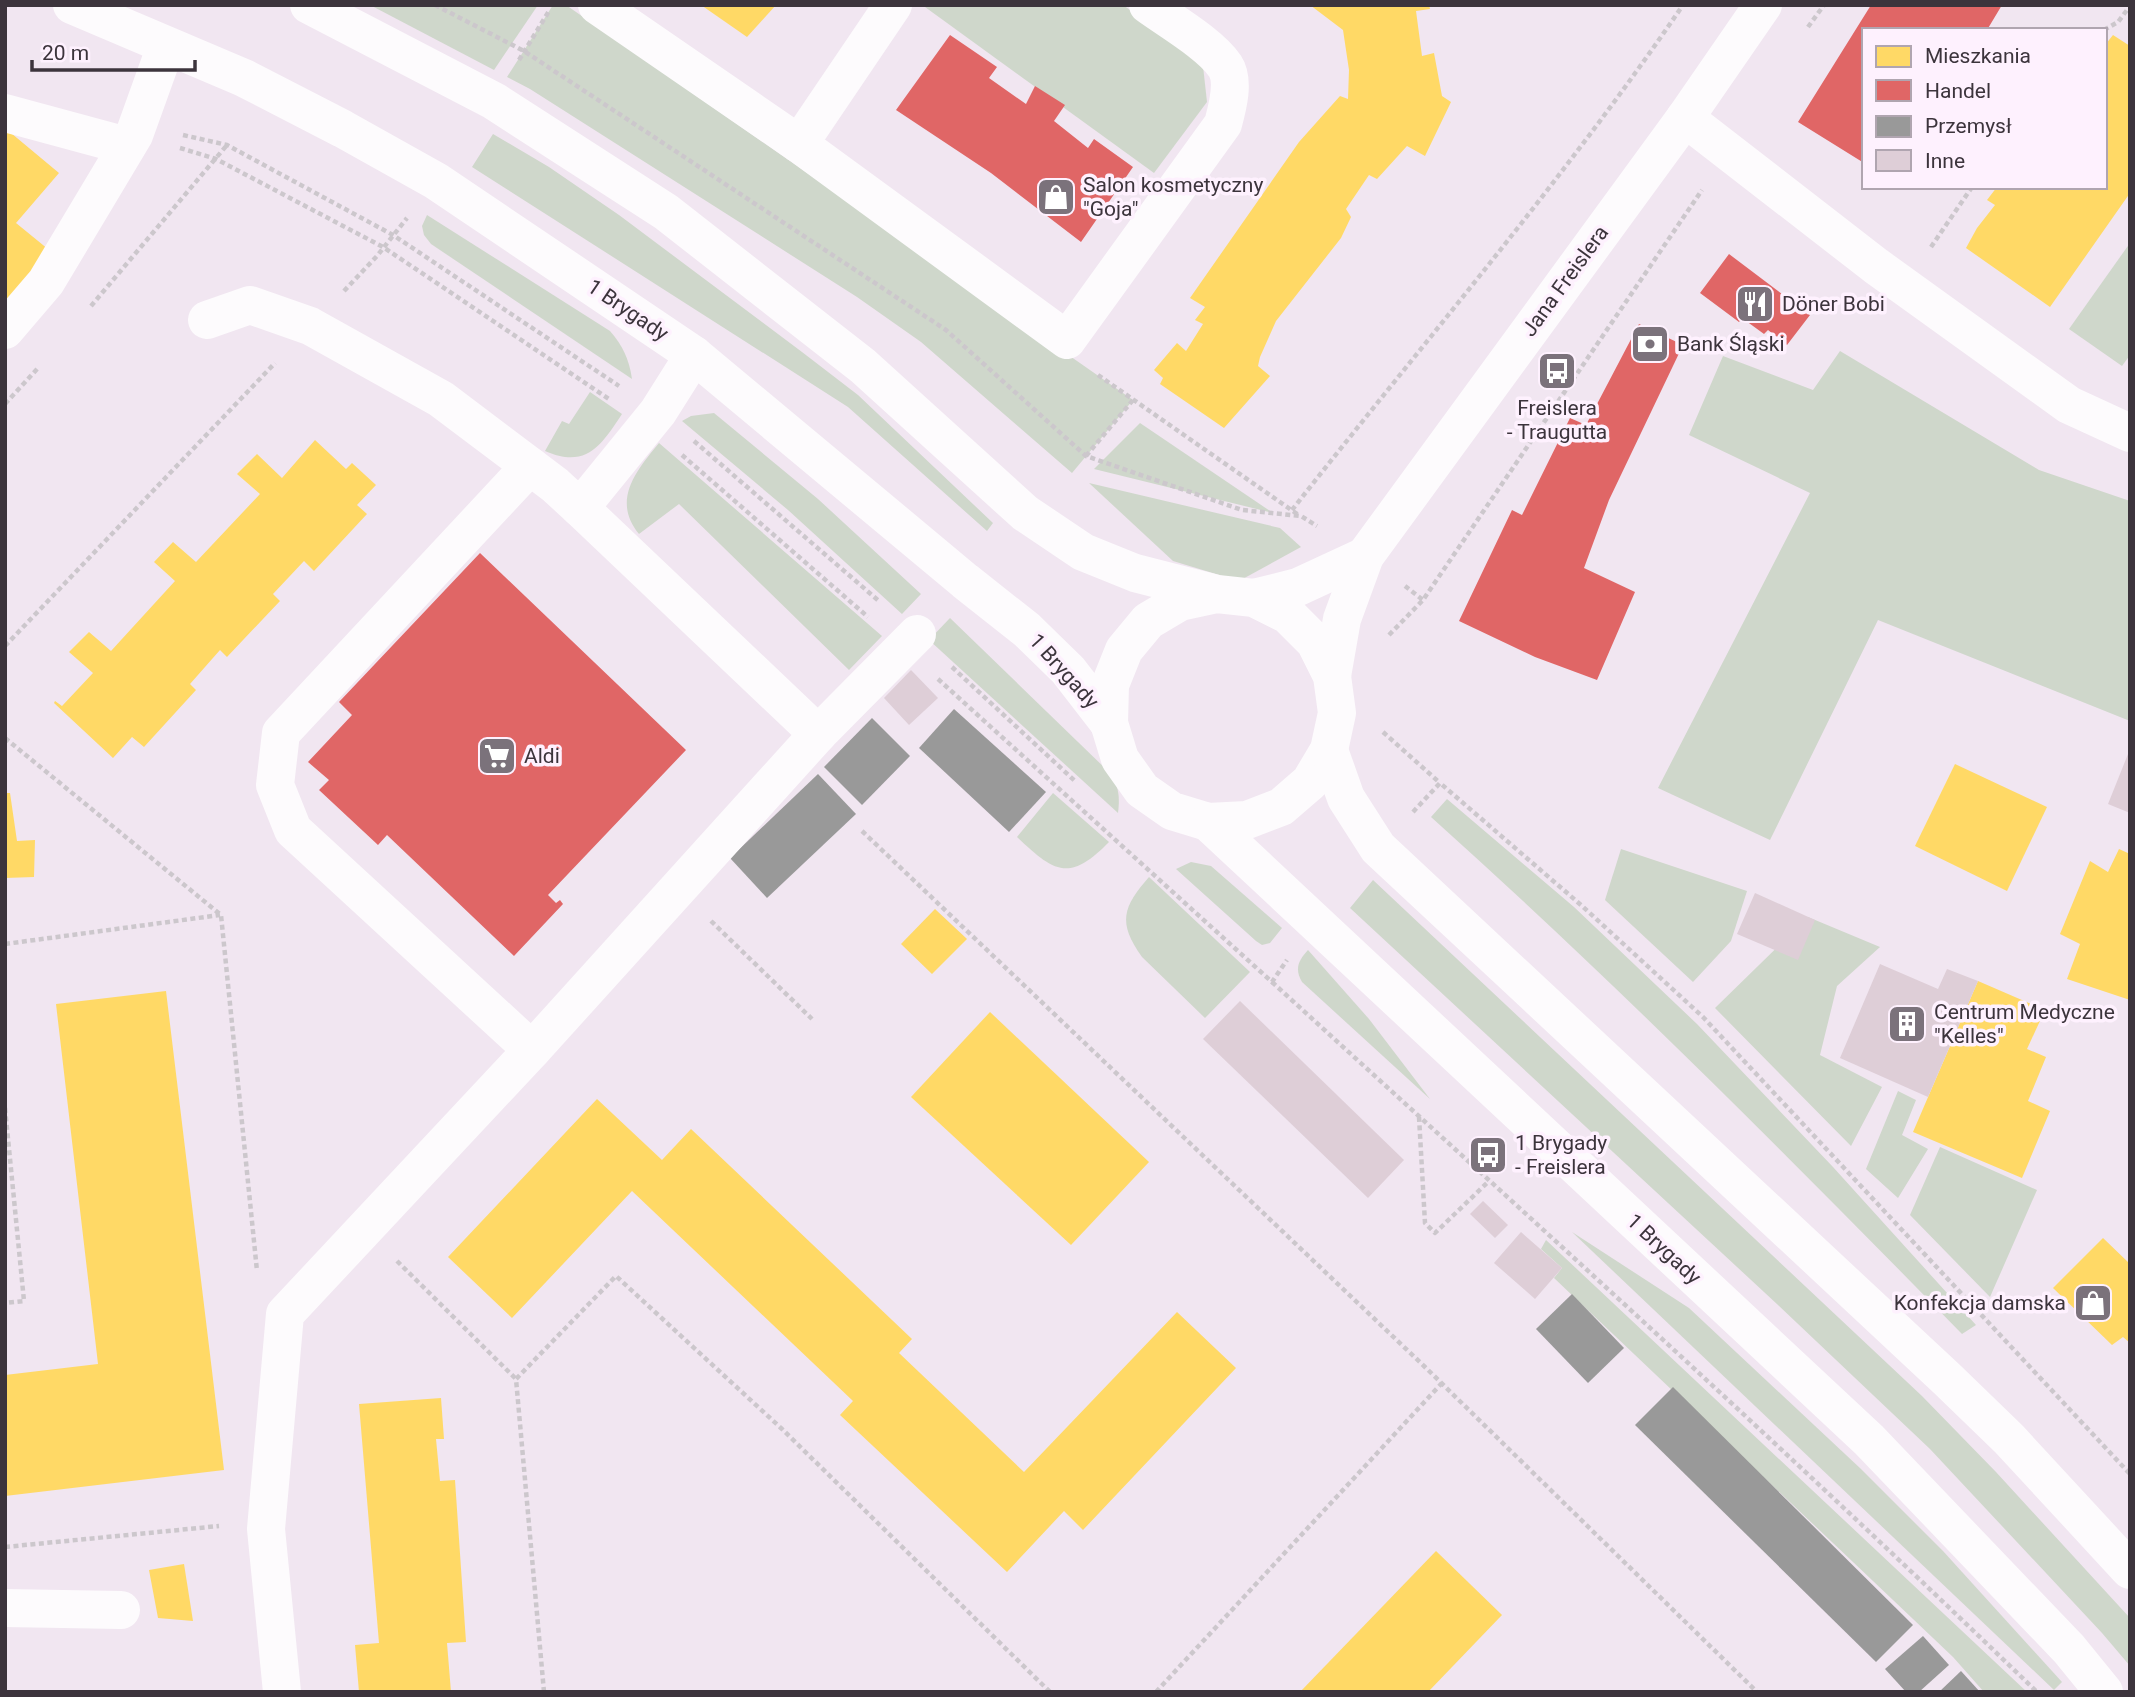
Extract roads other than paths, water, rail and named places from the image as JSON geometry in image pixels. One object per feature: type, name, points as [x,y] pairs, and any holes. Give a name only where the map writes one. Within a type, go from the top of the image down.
[{"type":"street","name":"1 Brygady","points":[[72,5],[244,78],[436,181],[694,355],[965,581],[1027,629],[1068,670],[1109,723]]},
{"type":"street","points":[[309,5],[494,101],[666,212],[863,366],[1025,513],[1083,552],[1135,573],[1217,594],[1254,598],[1288,615],[1315,642],[1332,676],[1337,713],[1329,750],[1310,782],[1281,807],[1247,820],[1208,822],[1172,811],[1142,790],[1119,759],[1109,723],[1110,685],[1124,650],[1148,621],[1180,602],[1217,594]]},
{"type":"street","points":[[597,5],[799,144],[1067,340],[1223,124],[1230,98],[1227,68],[1200,42],[1148,5]]},
{"type":"street","points":[[799,144],[893,5]]},
{"type":"street","name":"Jana Freislera","points":[[1332,676],[1342,619],[1365,556],[1685,118],[1763,5]]},
{"type":"street","points":[[5,330],[46,282],[134,135],[166,46]]},
{"type":"street","points":[[5,113],[127,146]]},
{"type":"street","points":[[1685,118],[1876,266],[2068,405],[2130,433]]},
{"type":"street","points":[[207,320],[250,305],[310,326],[442,399],[580,508],[818,733]]},
{"type":"street","points":[[580,508],[647,425],[694,355]]},
{"type":"street","points":[[530,466],[281,733],[275,785],[293,830],[532,1050]]},
{"type":"street","name":"Jana Freislera","points":[[1254,598],[1298,587],[1365,556]]},
{"type":"street","points":[[282,1692],[267,1529],[285,1314],[532,1050],[818,733],[910,641]]},
{"type":"street","points":[[1329,750],[1346,798],[1378,848],[2009,1439],[2130,1570]]},
{"type":"street","name":"1 Brygady","points":[[1208,822],[1869,1440],[2070,1649],[2104,1692]]},
{"type":"street","points":[[5,1608],[121,1610]]},
{"type":"place","name":"Salon kosmetyczny \"Goja\"","points":[[1056,197]]},
{"type":"place","name":"Döner Bobi","points":[[1755,304]]},
{"type":"place","name":"Bank Śląski","points":[[1650,344]]},
{"type":"place","name":"Freislera - Traugutta","points":[[1557,371]]},
{"type":"place","name":"Aldi","points":[[497,756]]},
{"type":"place","name":"Centrum Medyczne \"Kelles\"","points":[[1907,1024]]},
{"type":"place","name":"1 Brygady - Freislera","points":[[1488,1155]]},
{"type":"place","name":"Konfekcja damska","points":[[2093,1303]]}]
